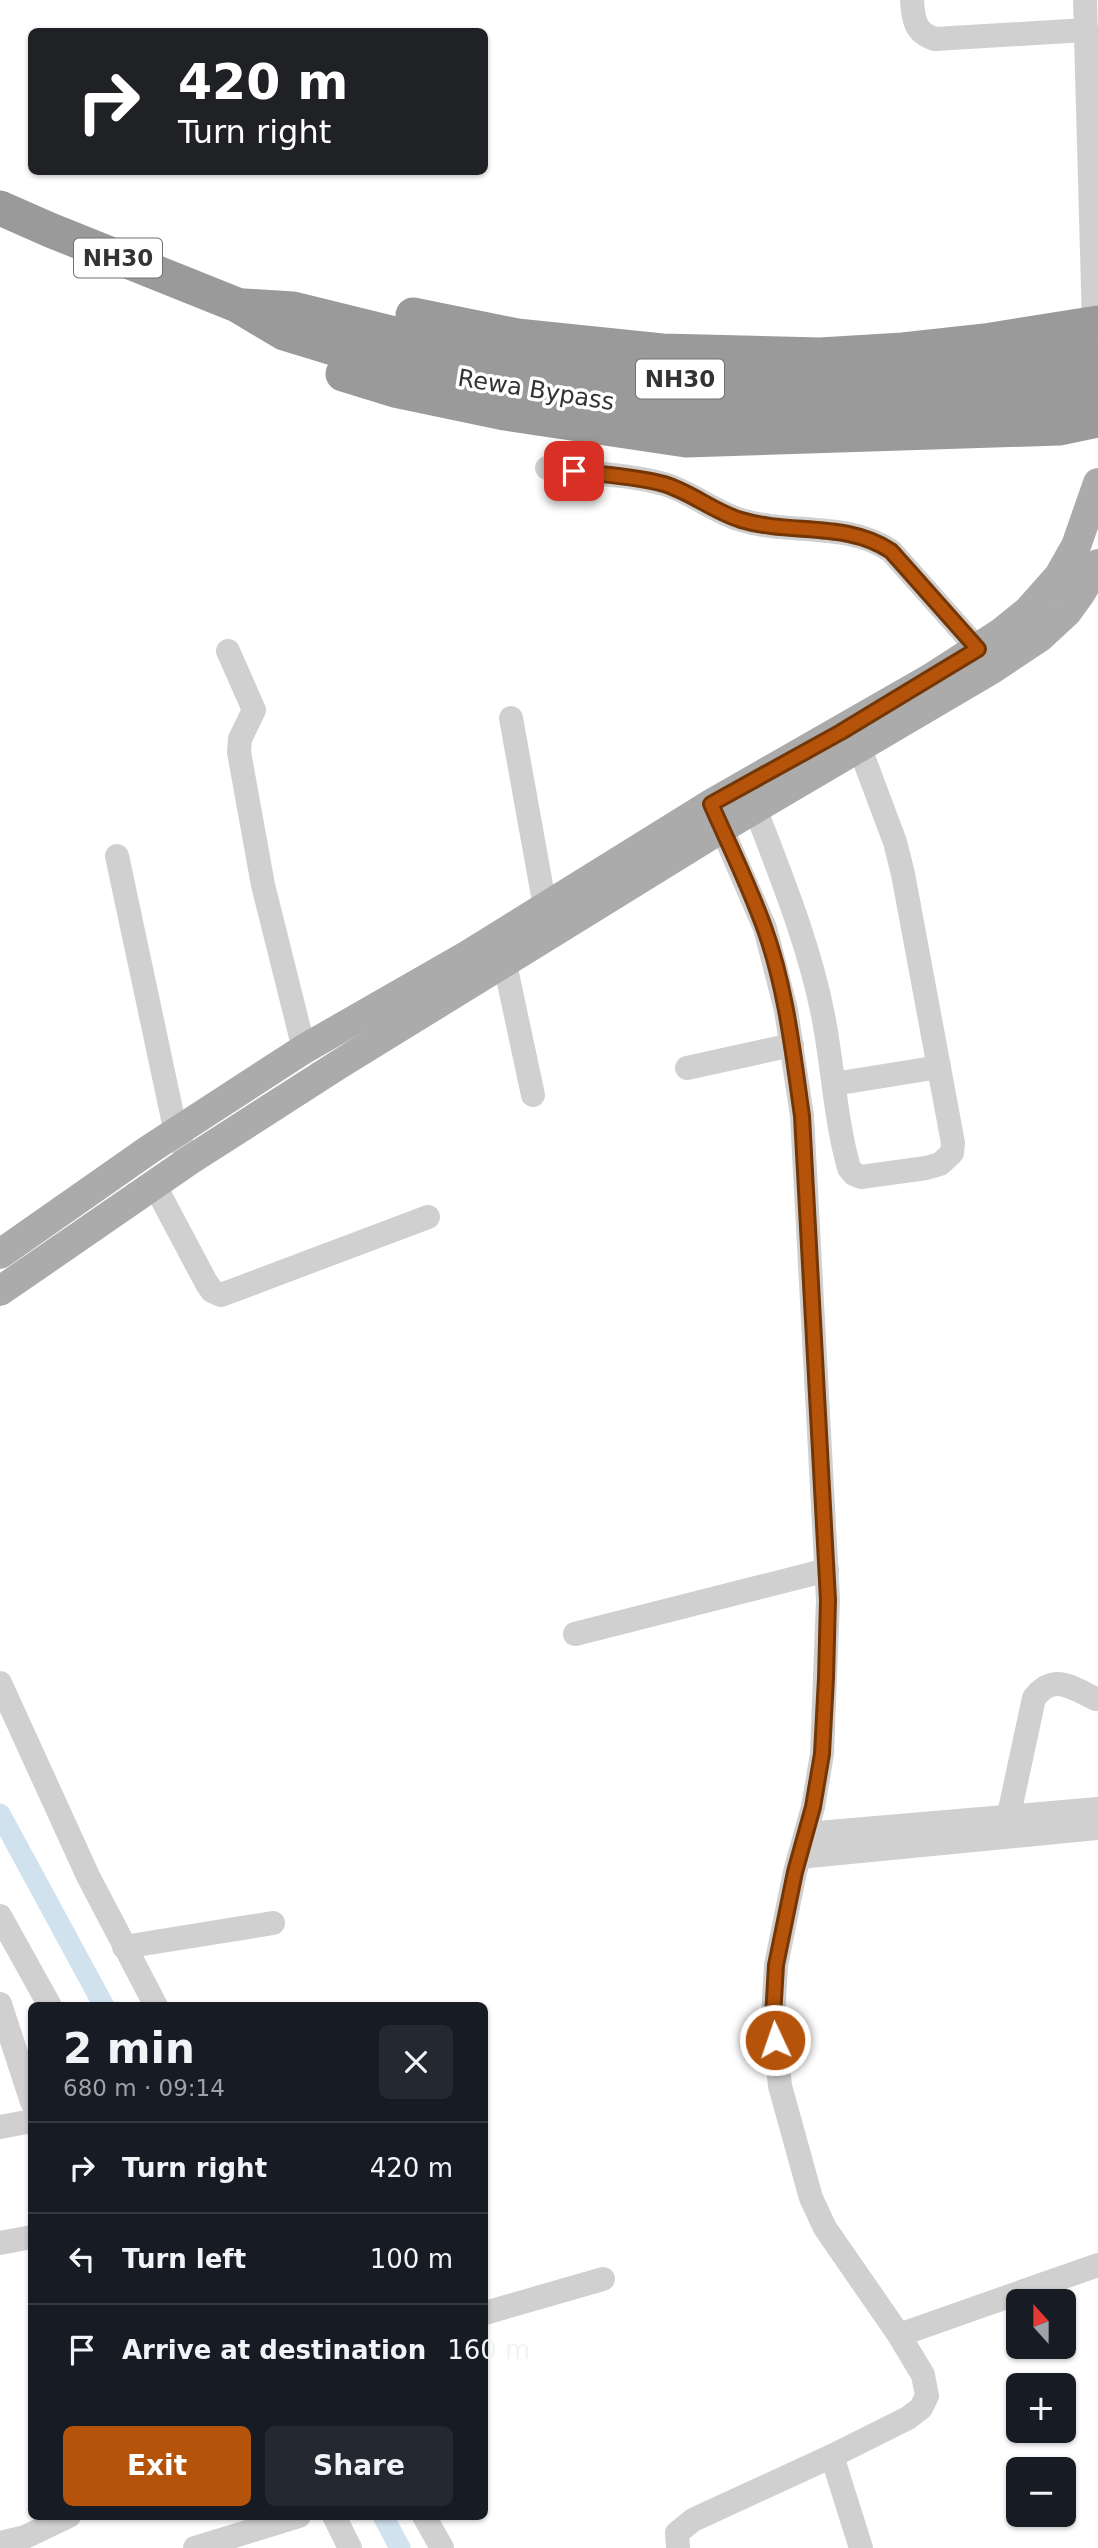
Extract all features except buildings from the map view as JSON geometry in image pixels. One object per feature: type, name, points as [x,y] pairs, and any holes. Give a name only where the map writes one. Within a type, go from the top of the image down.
[{"type":"highway","name":"Rewa Bypass","points":[[0,208],[237,305],[284,333],[356,355],[423,356],[525,363],[717,382],[940,380],[1090,334]]},
{"type":"highway","name":"Rewa Bypass","points":[[237,305],[293,309],[326,318],[517,389],[604,402],[703,409],[939,407],[1098,388]]},
{"type":"highway","points":[[284,333],[313,359],[340,373],[395,390],[505,413],[685,440],[1094,427],[1090,334],[820,355],[662,351],[517,336],[416,315],[326,318]]},
{"type":"main road","points":[[0,1254],[150,1149],[304,1049],[468,955],[545,907],[717,816],[755,808],[859,746],[985,659],[1059,576],[1076,546],[1098,483]]},
{"type":"main road","points":[[0,1291],[190,1160],[338,1065],[505,964],[841,732],[985,659],[1040,637],[1067,612],[1098,564]]},
{"type":"street","points":[[912,0],[913,15],[919,31],[935,39],[1086,30]]},
{"type":"street","points":[[1085,0],[1090,334]]},
{"type":"street","points":[[547,468],[663,484],[688,493],[740,520],[779,527],[832,531],[877,542],[891,551],[985,659]]},
{"type":"street","points":[[228,651],[254,710],[240,739],[239,752],[249,820],[304,1049]]},
{"type":"street","points":[[511,718],[545,907]]},
{"type":"street","points":[[755,808],[802,933],[814,976],[846,1159],[854,1174],[861,1177],[940,1164],[952,1153],[953,1143],[903,874],[895,842],[859,746]]},
{"type":"street","points":[[678,2548],[677,2533],[693,2520],[908,2418],[926,2403],[928,2396],[923,2375],[899,2334],[825,2228],[805,2177],[780,2085],[773,2017],[776,1965],[822,1754],[828,1611],[827,1570],[802,1116],[792,1045],[765,928],[717,816]]},
{"type":"street","points":[[117,856],[176,1133],[190,1160]]},
{"type":"street","points":[[505,964],[533,1094]]},
{"type":"street","points":[[687,1068],[792,1045]]},
{"type":"street","points":[[834,1084],[939,1067]]},
{"type":"street","points":[[155,1184],[206,1282],[212,1291],[220,1295],[428,1217]]},
{"type":"street","points":[[575,1634],[827,1570]]},
{"type":"street","points":[[0,1683],[88,1876],[154,2002]]},
{"type":"street","points":[[1007,1828],[1034,1698],[1046,1686],[1056,1683],[1096,1699]]},
{"type":"street","points":[[1007,1828],[1098,1809]]},
{"type":"street","points":[[803,1846],[1007,1828],[1098,1828]]},
{"type":"street","points":[[0,1916],[48,2002]]},
{"type":"street","points":[[124,1947],[273,1923]]},
{"type":"street","points":[[0,2004],[28,2090]]},
{"type":"street","points":[[0,2127],[28,2122]]},
{"type":"street","points":[[0,2243],[28,2239]]},
{"type":"street","points":[[899,2334],[1098,2265]]},
{"type":"street","points":[[488,2312],[603,2279]]},
{"type":"street","points":[[832,2456],[861,2548]]},
{"type":"street","points":[[0,2543],[25,2536],[60,2520]]},
{"type":"street","points":[[195,2548],[286,2520]]},
{"type":"street","points":[[336,2520],[350,2548]]},
{"type":"street","points":[[426,2520],[442,2548]]},
{"type":"waterway","points":[[0,1814],[102,2002]]},
{"type":"waterway","points":[[385,2520],[400,2548]]},
{"type":"route","points":[[574,471],[663,484],[688,493],[740,520],[779,527],[832,531],[877,542],[891,551],[978,649],[841,732],[711,804],[765,928],[792,1045],[802,1116],[828,1600],[822,1754],[813,1807],[795,1872],[776,1965],[773,2017],[775,2040]]}]
